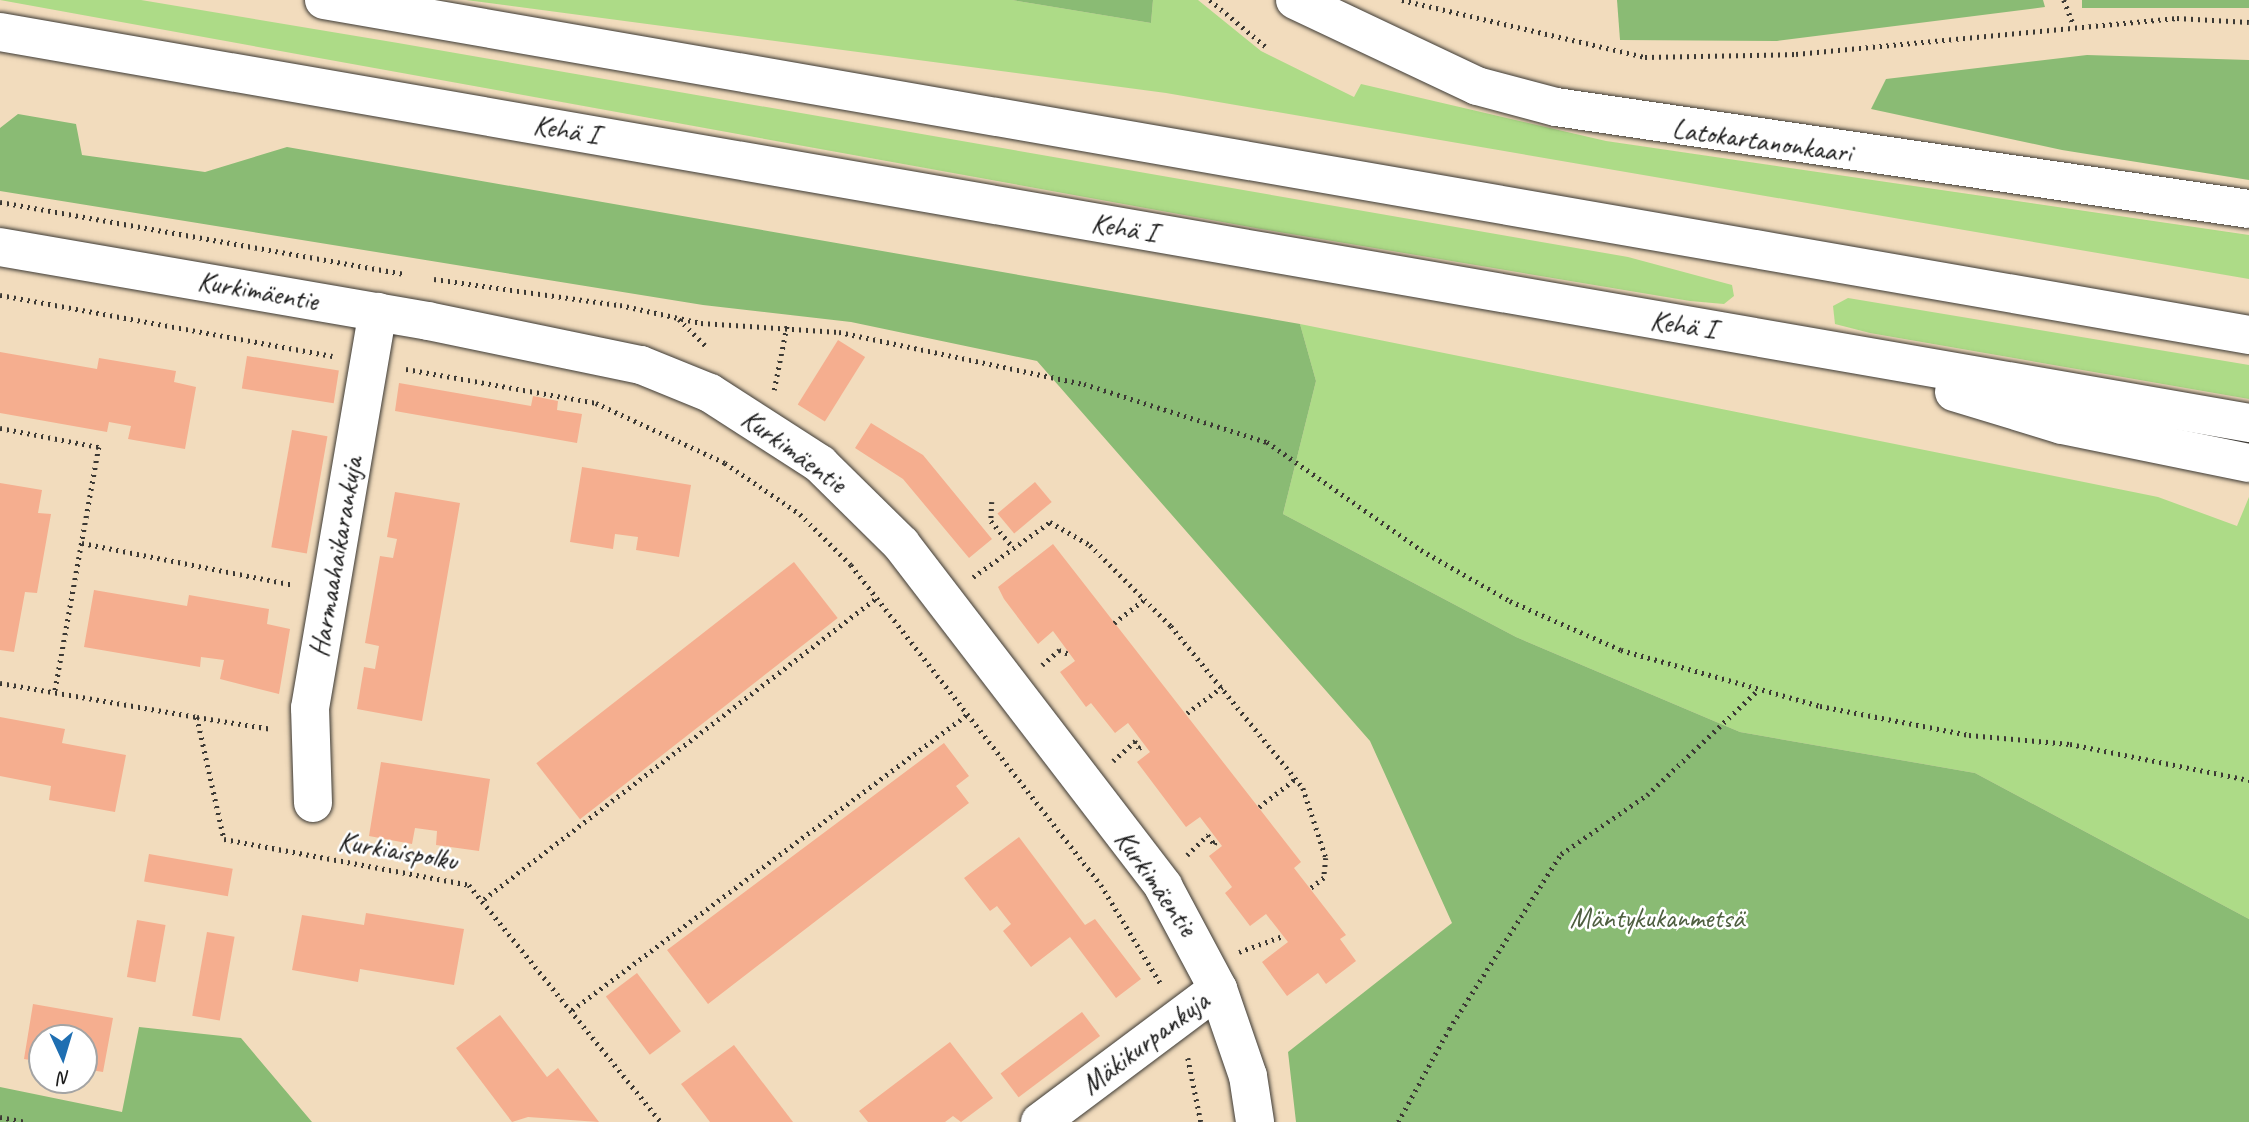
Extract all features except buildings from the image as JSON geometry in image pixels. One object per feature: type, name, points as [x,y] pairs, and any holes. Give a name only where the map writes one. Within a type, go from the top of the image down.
[{"type":"main road","points":[[324,0],[2249,335]]},
{"type":"main road","name":"Latokartanonkaari","points":[[1295,0],[1465,81],[1556,107],[2249,209]]},
{"type":"main road","name":"Kehä I","points":[[0,32],[2249,423]]},
{"type":"main road","name":"Kurkimäentie","points":[[0,247],[378,312],[641,365],[710,393],[820,464],[901,544],[1163,886],[1218,989],[1248,1076],[1255,1122]]},
{"type":"main road","points":[[1975,286],[2249,310]]},
{"type":"main road","name":"Harmaahaikarankuja","points":[[313,803],[310,708],[378,312]]},
{"type":"main road","points":[[1788,342],[2062,425],[2249,463]]},
{"type":"main road","name":"Mäkikurpankuja","points":[[1040,1122],[1218,989]]},
{"type":"path","points":[[1210,0],[1265,46]]},
{"type":"path","points":[[1402,0],[1645,57],[1796,54],[2073,24],[2177,18],[2249,22]]},
{"type":"path","points":[[2064,0],[2073,24]]},
{"type":"path","points":[[0,202],[408,275]]},
{"type":"path","points":[[422,277],[620,305],[701,323],[787,325],[1084,384],[1266,442],[1410,543],[1510,601],[1621,650],[1756,692],[1969,735],[2070,744],[2249,780]]},
{"type":"path","points":[[0,295],[348,359]]},
{"type":"path","points":[[772,398],[787,325]]},
{"type":"path","points":[[396,368],[596,403],[668,434],[800,514],[877,597],[1101,884],[1165,994]]},
{"type":"path","points":[[0,428],[99,447],[55,692]]},
{"type":"path","points":[[992,502],[991,521],[1014,548]]},
{"type":"path","points":[[963,585],[1049,522],[1090,545],[1145,599],[1222,687],[1295,779],[1311,805],[1326,858],[1324,878],[1310,889]]},
{"type":"path","points":[[82,543],[308,587]]},
{"type":"path","points":[[484,899],[877,597]]},
{"type":"path","points":[[1114,623],[1145,599]]},
{"type":"path","points":[[1032,674],[1059,650],[1069,654]]},
{"type":"path","points":[[0,682],[283,731]]},
{"type":"path","points":[[1186,713],[1222,687]]},
{"type":"path","points":[[1398,1122],[1561,854],[1647,795],[1756,692]]},
{"type":"path","points":[[572,1010],[967,715]]},
{"type":"path","name":"Kurkiaispolku","points":[[197,717],[224,839],[470,885],[484,899],[661,1122]]},
{"type":"path","points":[[1106,767],[1135,741],[1139,748],[1144,745]]},
{"type":"path","points":[[1259,807],[1295,779]]},
{"type":"path","points":[[1178,864],[1208,835],[1214,844],[1217,839]]},
{"type":"path","points":[[1232,954],[1283,936]]},
{"type":"path","points":[[1185,1046],[1201,1122]]},
{"type":"path","points":[[0,1117],[26,1122]]},
{"type":"green space","points":[[0,0],[141,0],[398,43],[1628,257],[1732,285],[1734,296],[1724,304],[1690,301],[1261,229]]},
{"type":"green space","points":[[466,0],[1012,0],[1151,23],[1153,0],[1198,0],[1261,51],[1354,97],[1361,84],[1606,141],[2249,235],[2249,279],[1166,93]]},
{"type":"green space","points":[[1012,0],[1153,0],[1151,23]]},
{"type":"green space","points":[[1617,0],[2043,0],[2045,7],[1777,41],[1620,40]]},
{"type":"green space","points":[[2082,0],[2249,0],[2249,8],[2082,8]]},
{"type":"green space","points":[[2087,55],[2249,60],[2249,180],[2062,150],[1871,109],[1886,79]]},
{"type":"green space","name":"Mäntykukanmetsä","points":[[18,114],[76,124],[82,155],[205,172],[287,147],[1300,324],[1316,381],[1283,514],[1516,637],[1740,732],[1975,773],[2249,919],[2249,1122],[1296,1122],[1288,1052],[1452,923],[1370,741],[1037,361],[851,322],[703,305],[0,191],[0,128]]},
{"type":"green space","points":[[1848,298],[2249,365],[2249,399],[1870,333],[1835,324],[1833,306]]},
{"type":"green space","points":[[1300,324],[2158,497],[2237,526],[2249,497],[2249,919],[1975,773],[1740,732],[1516,637],[1283,514],[1316,381]]},
{"type":"green space","points":[[139,1027],[241,1038],[312,1122],[0,1122],[0,1087],[122,1112]]}]
